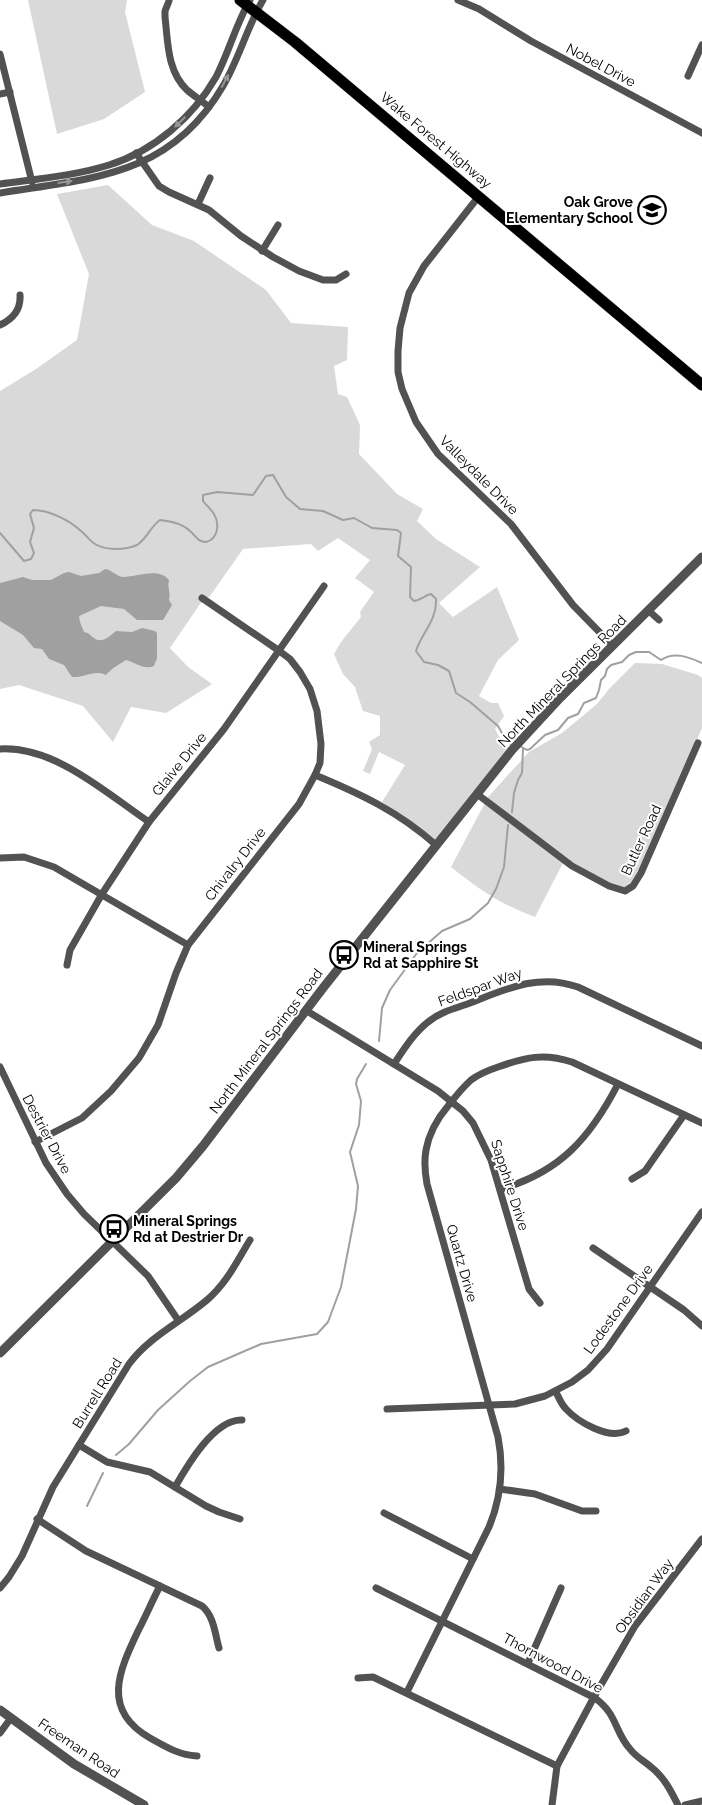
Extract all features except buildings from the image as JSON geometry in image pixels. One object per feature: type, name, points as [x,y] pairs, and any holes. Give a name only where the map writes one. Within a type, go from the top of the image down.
[{"type":"highway","name":"Wake Forest Highway","points":[[248,4],[702,385]]},
{"type":"street","points":[[248,4],[263,0]]},
{"type":"street","name":"Nobel Drive","points":[[458,0],[490,15],[530,41],[702,134]]},
{"type":"street","points":[[169,1],[165,17],[172,68],[181,83],[209,106]]},
{"type":"street","points":[[0,184],[110,165],[152,144],[177,126],[200,99],[216,76],[248,4]]},
{"type":"street","points":[[0,192],[99,177],[142,162],[170,146],[185,133],[209,106],[228,76],[248,4]]},
{"type":"street","points":[[688,76],[702,45]]},
{"type":"street","points":[[0,54],[32,188]]},
{"type":"street","points":[[0,94],[10,92]]},
{"type":"street","points":[[136,153],[158,186],[215,214],[241,236],[285,264],[323,280],[336,280],[346,274]]},
{"type":"street","points":[[198,204],[210,178]]},
{"type":"street","name":"Valleydale Drive","points":[[479,196],[424,266],[408,293],[403,313],[398,351],[398,372],[402,389],[422,432],[438,454],[511,524],[573,605],[613,646]]},
{"type":"street","points":[[262,250],[278,225]]},
{"type":"street","points":[[0,325],[11,319],[16,313],[20,305],[20,294]]},
{"type":"street","name":"North Mineral Springs Road","points":[[0,1353],[176,1178],[512,750],[560,698],[702,557]]},
{"type":"street","name":"Glaive Drive","points":[[68,965],[70,950],[102,894],[149,822],[224,729],[324,586]]},
{"type":"street","name":"Chivalry Drive","points":[[35,1142],[70,1126],[87,1114],[111,1092],[139,1058],[158,1025],[188,945],[299,804],[320,763],[320,729],[312,694],[300,672],[290,659],[202,598]]},
{"type":"street","points":[[649,610],[659,620]]},
{"type":"street","name":"Butler Road","points":[[477,794],[572,866],[609,886],[625,891],[633,886],[641,873],[698,743]]},
{"type":"street","points":[[0,749],[26,751],[55,760],[78,773],[149,822]]},
{"type":"street","points":[[315,774],[383,806],[436,845]]},
{"type":"street","points":[[0,858],[18,856],[54,866],[188,945]]},
{"type":"street","name":"Feldspar Way","points":[[394,1064],[415,1034],[434,1017],[512,986],[542,981],[562,982],[578,987],[702,1046]]},
{"type":"street","name":"Sapphire Drive","points":[[306,1011],[452,1101],[473,1122],[481,1136],[501,1189],[529,1289],[540,1303]]},
{"type":"street","name":"Quartz Drive","points":[[407,1692],[492,1518],[500,1489],[501,1465],[500,1447],[489,1405],[427,1184],[425,1158],[430,1134],[438,1119],[472,1079],[517,1060],[540,1056],[550,1056],[572,1062],[702,1123]]},
{"type":"street","name":"Destrier Drive","points":[[0,1067],[46,1164],[67,1194],[84,1214],[148,1276],[178,1320]]},
{"type":"street","points":[[501,1189],[539,1175],[569,1154],[587,1132],[618,1084]]},
{"type":"street","points":[[632,1179],[645,1171],[684,1115]]},
{"type":"street","name":"Lodestone Drive","points":[[387,1409],[515,1404],[556,1392],[572,1382],[597,1361],[702,1212]]},
{"type":"street","name":"Burrell Road","points":[[0,1588],[10,1577],[16,1566],[53,1487],[123,1372],[136,1355],[153,1339],[206,1301],[221,1287],[250,1240]]},
{"type":"street","points":[[593,1248],[684,1310],[702,1326]]},
{"type":"street","points":[[556,1392],[560,1402],[576,1418],[609,1433],[621,1434],[626,1431]]},
{"type":"street","points":[[175,1487],[193,1455],[204,1443],[229,1423],[234,1420],[242,1420]]},
{"type":"street","points":[[79,1445],[107,1462],[145,1470],[219,1512],[240,1519]]},
{"type":"street","points":[[500,1489],[535,1494],[582,1511],[596,1511]]},
{"type":"street","points":[[384,1513],[473,1558]]},
{"type":"street","points":[[37,1519],[86,1552],[193,1601],[207,1610],[212,1619],[219,1648]]},
{"type":"street","name":"Obsidian Way","points":[[552,1805],[557,1766],[594,1697],[635,1626],[702,1539]]},
{"type":"street","points":[[160,1586],[125,1659],[119,1676],[120,1702],[126,1716],[134,1726],[147,1736],[183,1755],[197,1756]]},
{"type":"street","name":"Thornwood Drive","points":[[376,1588],[594,1697],[613,1715],[630,1750],[654,1768],[663,1778],[678,1805]]},
{"type":"street","points":[[528,1663],[561,1588]]},
{"type":"street","points":[[358,1678],[374,1677],[557,1766]]},
{"type":"street","name":"Freeman Road","points":[[0,1710],[74,1764],[144,1805]]},
{"type":"street","points":[[0,1733],[11,1718]]},
{"type":"street","points":[[686,1805],[702,1800]]},
{"type":"shaded area","points":[[28,0],[127,0],[125,12],[145,92],[104,119],[57,134]]},
{"type":"shaded area","points":[[108,185],[152,225],[194,241],[266,290],[291,323],[348,327],[347,360],[334,366],[338,394],[347,397],[360,425],[359,454],[397,494],[423,509],[417,521],[436,539],[480,567],[439,603],[453,617],[497,587],[519,640],[498,660],[479,696],[491,703],[498,703],[504,716],[495,729],[502,742],[511,750],[437,844],[382,802],[405,765],[379,752],[370,774],[363,771],[372,749],[369,742],[380,735],[380,716],[363,711],[355,687],[343,674],[334,654],[361,617],[360,612],[374,592],[355,578],[370,560],[338,538],[318,551],[311,544],[243,549],[210,596],[200,604],[170,648],[188,667],[212,684],[166,713],[131,707],[113,742],[83,706],[19,685],[0,689],[0,391],[36,369],[77,340],[89,274],[57,194]]},
{"type":"shaded area","points":[[105,569],[123,577],[154,573],[164,576],[169,580],[169,600],[172,605],[163,620],[137,620],[124,609],[101,606],[79,616],[84,632],[97,640],[106,639],[116,631],[132,632],[142,628],[155,631],[157,633],[157,658],[154,666],[143,667],[126,660],[106,675],[93,673],[72,677],[64,665],[49,659],[42,649],[34,648],[23,635],[0,621],[0,583],[23,577],[32,580],[51,580],[69,572],[81,576],[99,573]]},
{"type":"shaded area","points":[[635,663],[662,664],[698,675],[702,678],[702,728],[633,886],[620,889],[565,859],[535,917],[491,896],[451,867],[488,797],[529,752],[562,733],[597,704]]},
{"type":"waterway","points":[[0,533],[24,561],[31,559],[34,553],[30,542],[34,528],[30,514],[33,510],[46,512],[65,520],[76,527],[93,543],[110,549],[122,549],[137,545],[160,520],[184,526],[199,540],[206,542],[213,538],[217,531],[217,522],[214,514],[203,501],[203,495],[217,492],[253,495],[266,476],[273,475],[286,497],[300,509],[323,511],[343,520],[354,518],[372,528],[397,530],[401,533],[398,556],[411,567],[410,597],[414,601],[431,594],[436,599],[432,620],[416,651],[424,662],[438,665],[449,671],[456,693],[470,702],[498,726],[507,742],[513,745]]},
{"type":"waterway","points":[[520,746],[527,750],[530,749],[545,735],[558,730],[568,718],[578,714],[584,703],[596,698],[601,680],[605,676],[607,669],[611,665],[622,662],[629,655],[636,652],[649,652],[661,660],[676,655],[702,663]]},
{"type":"waterway","points":[[512,812],[514,793],[522,773],[523,749]]},
{"type":"waterway","points":[[379,1041],[382,1008],[390,990],[417,953],[442,931],[470,919],[488,903],[496,889],[504,867],[508,825]]},
{"type":"waterway","points":[[116,1455],[129,1444],[158,1410],[208,1367],[261,1344],[317,1334],[328,1322],[341,1287],[356,1209],[358,1186],[350,1152],[359,1125],[361,1101],[356,1084],[366,1064]]},
{"type":"waterway","points":[[87,1506],[103,1473]]},
{"type":"place","name":"Oak Grove Elementary School","points":[[652,210]]},
{"type":"place","name":"Mineral Springs Rd at Sapphire St","points":[[344,955]]},
{"type":"place","name":"Mineral Springs Rd at Destrier Dr","points":[[114,1229]]}]
